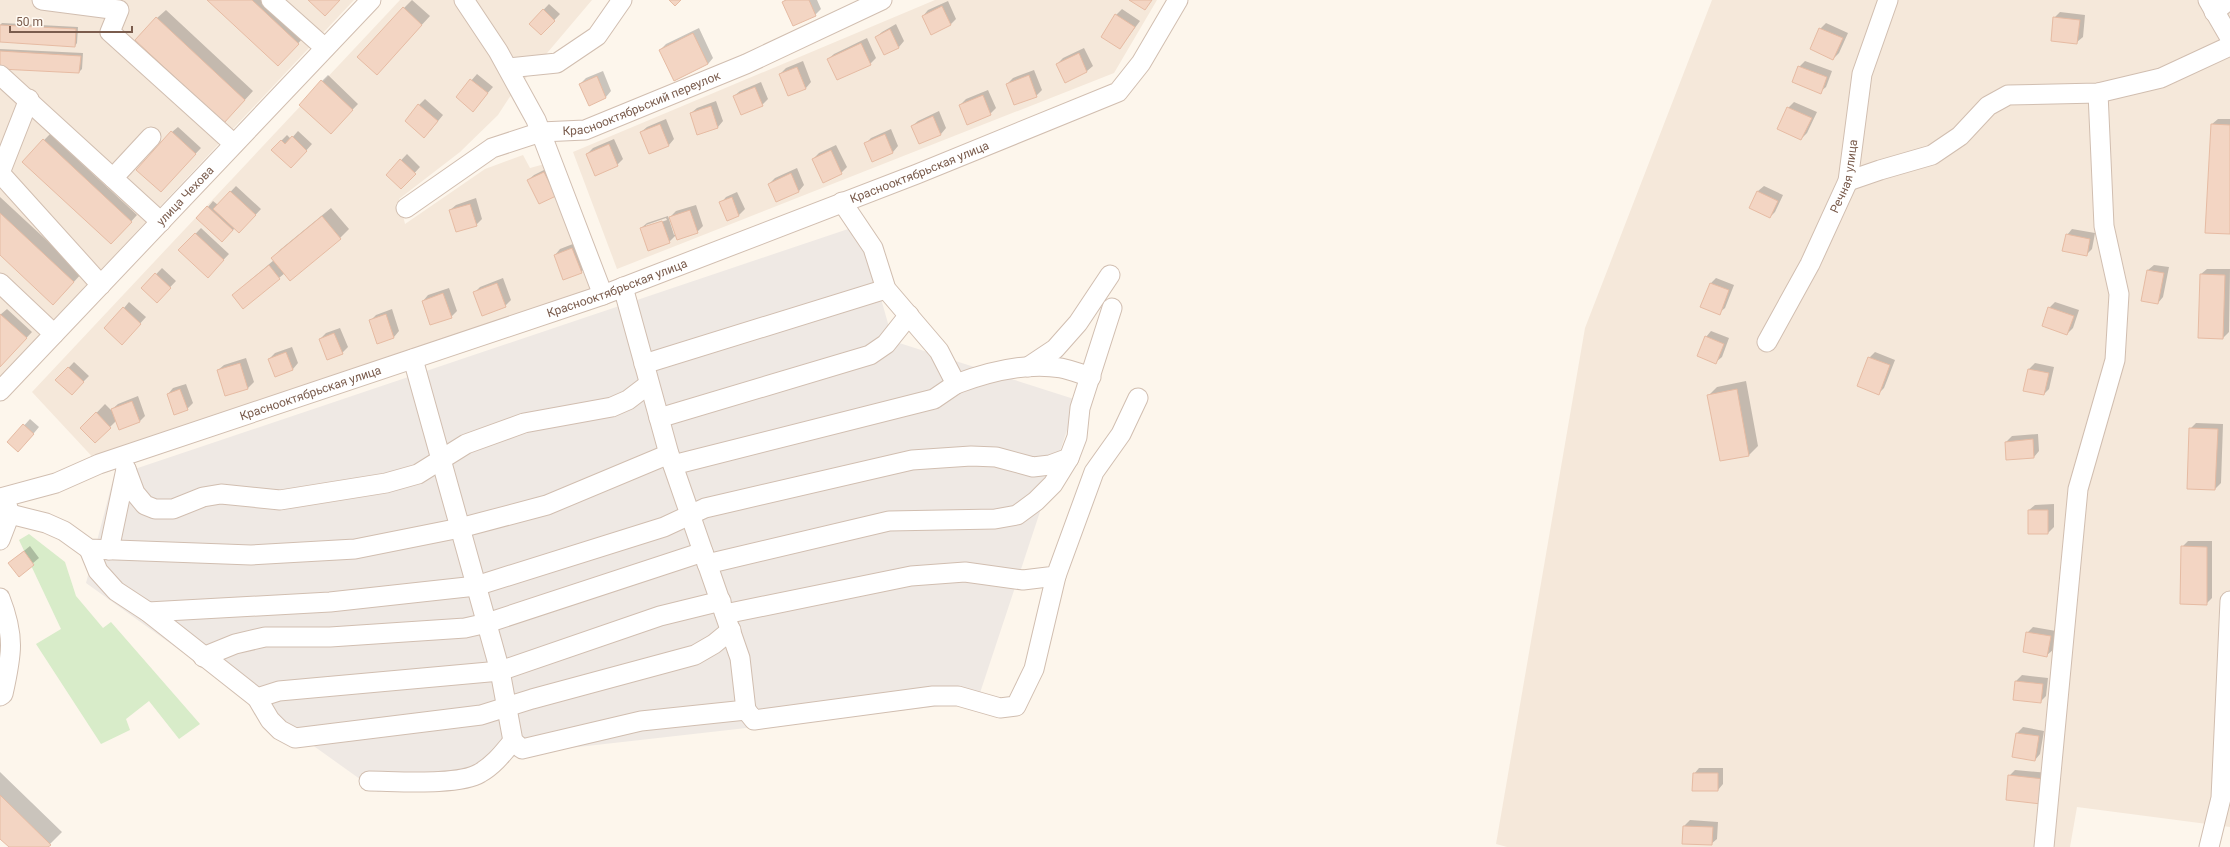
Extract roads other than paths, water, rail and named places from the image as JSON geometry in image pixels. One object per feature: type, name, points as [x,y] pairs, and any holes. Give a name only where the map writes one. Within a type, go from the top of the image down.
[{"type":"street","points":[[42,0],[125,5],[110,32],[234,144]]},
{"type":"street","points":[[271,0],[325,48]]},
{"type":"street","name":"улица Чехова","points":[[0,391],[371,0]]},
{"type":"street","points":[[464,0],[508,68],[541,132],[603,295]]},
{"type":"street","points":[[508,68],[557,63],[596,36],[622,0]]},
{"type":"street","name":"Краснооктябрьский переулок","points":[[406,208],[492,148],[541,132],[585,130],[746,64],[882,0]]},
{"type":"street","name":"Краснооктябрьская улица","points":[[1,494],[56,483],[99,464],[125,462],[412,359],[603,295],[1118,92],[1141,63],[1178,0]]},
{"type":"street","name":"Речная улица","points":[[1768,342],[1810,264],[1848,181],[1862,74],[1888,0]]},
{"type":"street","points":[[2217,4],[2230,38]]},
{"type":"street","points":[[1848,181],[1932,155],[1960,136],[1988,106],[2008,95],[2098,93],[2161,78],[2230,46]]},
{"type":"street","points":[[0,75],[29,99],[161,222]]},
{"type":"street","points":[[2044,847],[2078,489],[2115,360],[2119,294],[2104,226],[2098,93]]},
{"type":"street","points":[[29,99],[0,173],[101,285]]},
{"type":"street","points":[[113,178],[151,137]]},
{"type":"street","points":[[842,202],[873,248],[886,289],[939,351],[956,384]]},
{"type":"street","points":[[1028,367],[1055,349],[1078,323],[1110,275]]},
{"type":"street","points":[[0,284],[54,334]]},
{"type":"street","points":[[623,287],[671,459],[740,658],[746,710],[754,720],[933,696],[958,696],[1000,708],[1016,706],[1034,669],[1056,576],[1094,472],[1121,434],[1138,398]]},
{"type":"street","points":[[644,364],[886,289]]},
{"type":"street","points":[[202,657],[235,644],[265,637],[330,637],[465,628],[487,623],[705,558],[889,521],[994,519],[1017,515],[1036,501],[1053,484],[1069,458],[1077,437],[1080,408],[1112,308]]},
{"type":"street","points":[[659,418],[870,355],[886,344],[909,315]]},
{"type":"street","points":[[412,359],[500,670],[513,741],[522,750],[641,720],[746,710]]},
{"type":"street","points":[[89,549],[250,555],[347,549],[460,528],[547,505],[671,459],[934,399],[956,384],[985,374],[1028,367],[1061,368],[1091,377]]},
{"type":"street","points":[[125,462],[135,493],[145,505],[155,509],[173,509],[203,496],[221,494],[280,500],[386,483],[418,474],[466,444],[524,423],[612,407],[628,400],[649,384]]},
{"type":"street","points":[[148,612],[330,602],[476,586],[664,527],[705,508],[912,460],[971,456],[996,457],[1032,466],[1050,465],[1069,458]]},
{"type":"street","points":[[109,550],[125,462]]},
{"type":"street","points":[[0,540],[10,514],[1,494]]},
{"type":"street","points":[[10,514],[46,523],[64,531],[89,549],[98,571],[116,591],[148,612],[202,657],[257,698],[270,720],[280,730],[295,738],[481,715],[532,699],[695,655],[714,644],[725,615]]},
{"type":"street","points":[[257,698],[279,691],[500,670],[660,616],[725,615],[911,576],[965,572],[1023,580],[1056,576]]},
{"type":"street","points":[[0,598],[9,622],[11,659],[3,694],[0,696]]},
{"type":"street","points":[[2209,847],[2221,798],[2230,601]]},
{"type":"street","points":[[369,781],[459,780],[478,775],[492,766],[513,741]]}]
